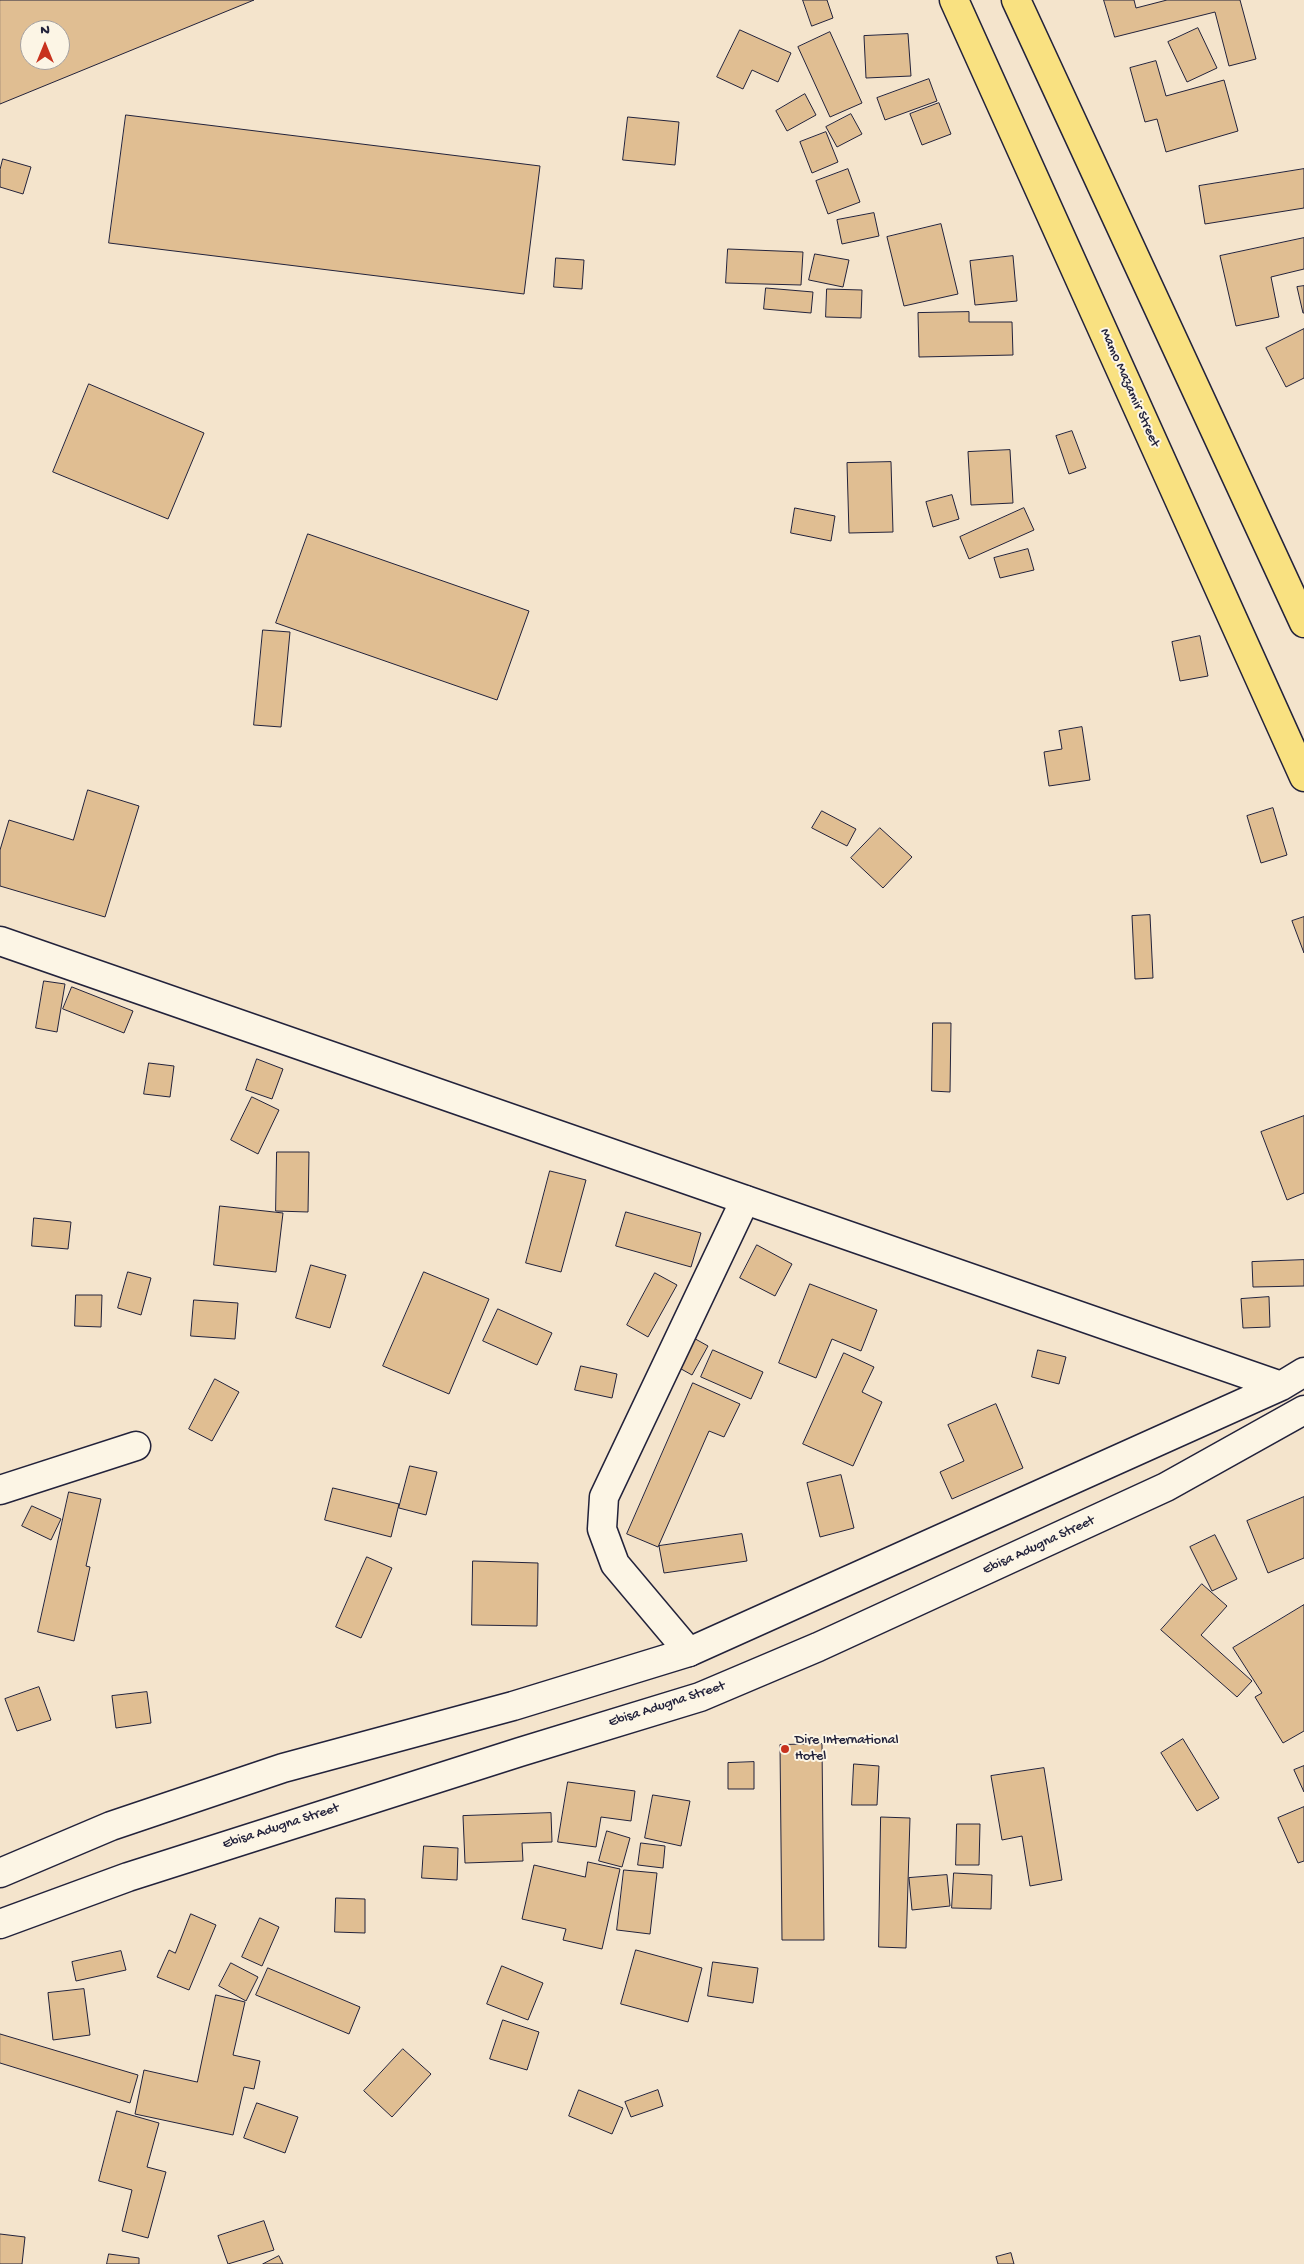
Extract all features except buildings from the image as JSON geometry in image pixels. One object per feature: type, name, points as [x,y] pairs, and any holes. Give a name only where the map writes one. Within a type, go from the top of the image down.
[{"type":"main road","name":"Mamo Mazamir Street","points":[[954,0],[1304,777]]},
{"type":"main road","points":[[1016,0],[1304,623]]},
{"type":"main road","points":[[0,942],[1281,1386]]},
{"type":"main road","points":[[689,1652],[615,1564],[602,1529],[604,1497],[746,1200]]},
{"type":"main road","points":[[0,1874],[110,1826],[283,1768],[513,1706],[689,1652],[1281,1386],[1304,1372]]},
{"type":"main road","name":"Ebisa Adugna Street","points":[[0,1924],[128,1876],[700,1697],[818,1647],[1166,1487],[1304,1410]]},
{"type":"main road","points":[[0,1490],[136,1446]]},
{"type":"place","name":"Dire International Hotel","points":[[785,1749]]}]
